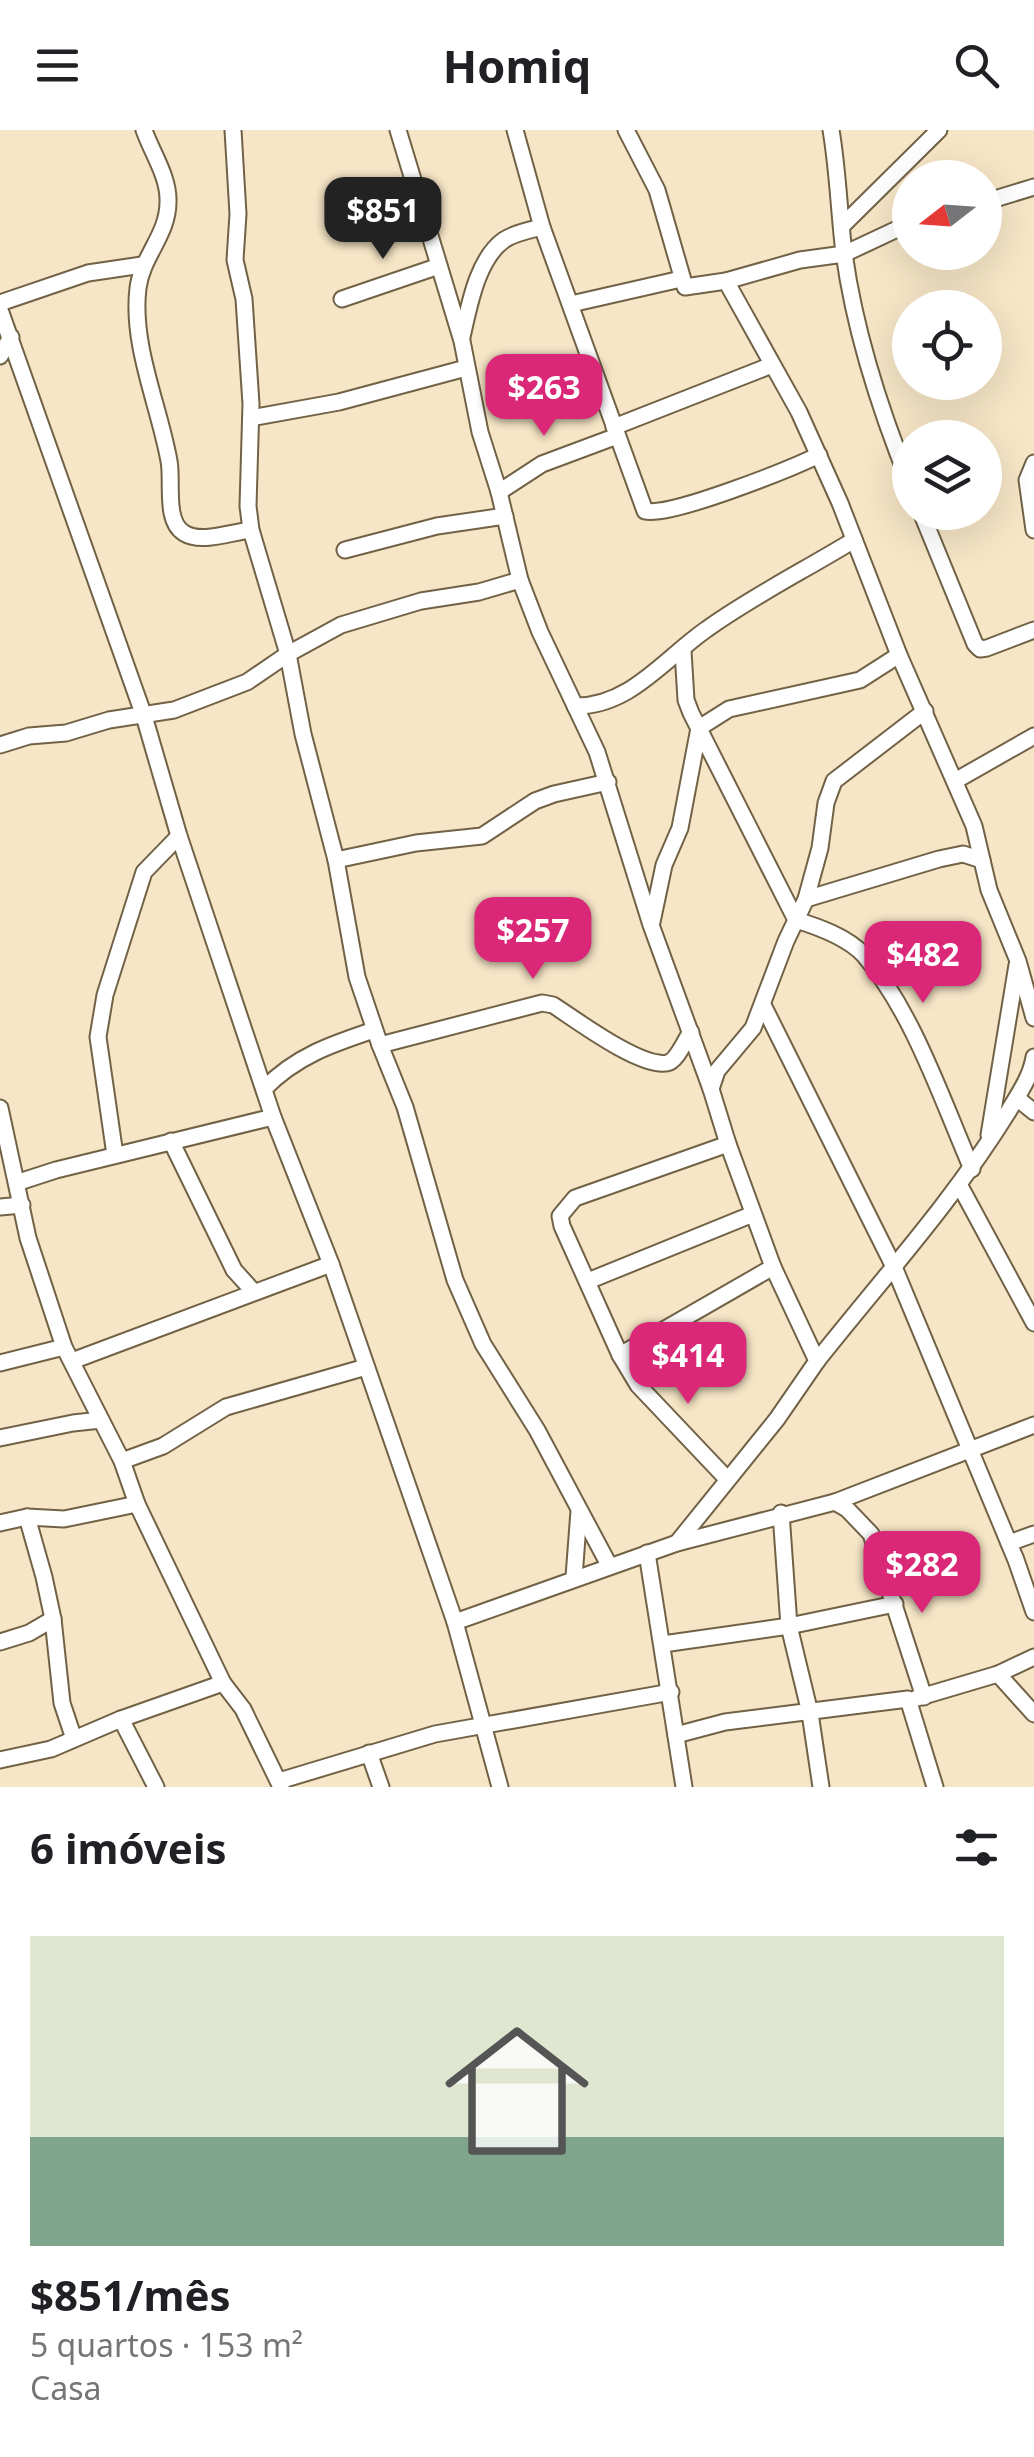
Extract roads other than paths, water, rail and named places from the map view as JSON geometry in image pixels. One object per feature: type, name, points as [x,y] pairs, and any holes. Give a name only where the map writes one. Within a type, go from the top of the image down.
[{"type":"street","points":[[144,130],[166,186],[168,202],[165,224],[142,265],[137,320],[170,464],[172,515],[176,526],[186,535],[200,538],[251,530]]},
{"type":"street","points":[[232,130],[238,214],[235,260],[244,299],[252,418],[248,506],[251,530],[288,654],[303,734],[336,860],[353,960],[377,1038],[405,1107],[459,1293],[482,1344],[537,1430],[609,1565]]},
{"type":"street","points":[[398,130],[462,340],[480,432],[520,580],[608,782],[651,925],[728,1144],[774,1267],[817,1361]]},
{"type":"street","points":[[515,130],[542,227],[644,511],[653,513],[819,455]]},
{"type":"street","points":[[626,130],[657,190],[686,287],[800,260],[844,254],[892,231]]},
{"type":"street","points":[[831,130],[844,254],[862,345],[892,432]]},
{"type":"street","points":[[842,226],[940,130]]},
{"type":"street","points":[[1002,197],[1034,187]]},
{"type":"street","points":[[462,340],[476,286],[491,255],[502,240],[542,227]]},
{"type":"street","points":[[142,265],[88,273],[0,307],[144,716],[179,836],[264,1089],[331,1264],[454,1622],[500,1787]]},
{"type":"street","points":[[342,299],[439,266]]},
{"type":"street","points":[[571,304],[681,279]]},
{"type":"street","points":[[726,280],[819,455],[899,656],[974,826],[989,890],[1018,961],[1034,1018]]},
{"type":"street","points":[[0,356],[10,337]]},
{"type":"street","points":[[499,492],[542,464],[772,365]]},
{"type":"street","points":[[252,418],[339,402],[466,368]]},
{"type":"street","points":[[1034,463],[1027,480],[1034,530]]},
{"type":"street","points":[[345,550],[437,526],[505,516]]},
{"type":"street","points":[[929,530],[980,649],[1034,630]]},
{"type":"street","points":[[575,706],[605,702],[646,679],[706,629],[854,540]]},
{"type":"street","points":[[0,745],[29,736],[66,733],[109,720],[174,710],[247,682],[288,654],[342,626],[398,607],[500,588],[520,580]]},
{"type":"street","points":[[683,651],[686,700],[796,920],[846,940],[863,955],[898,1008],[972,1168]]},
{"type":"street","points":[[651,925],[664,864],[680,828],[699,728],[715,716],[741,706],[860,680],[899,656]]},
{"type":"street","points":[[711,1089],[717,1071],[753,1028],[806,899],[820,848],[826,802],[834,782],[925,711]]},
{"type":"street","points":[[955,781],[1034,736]]},
{"type":"street","points":[[336,860],[416,843],[482,836],[535,801],[608,782]]},
{"type":"street","points":[[115,1155],[98,1036],[105,996],[144,872],[179,836]]},
{"type":"street","points":[[806,899],[939,859],[962,854],[982,860]]},
{"type":"street","points":[[986,1148],[1018,961]]},
{"type":"street","points":[[264,1089],[295,1061],[321,1048],[542,1004],[552,1005],[610,1044],[662,1063],[672,1060],[691,1032]]},
{"type":"street","points":[[763,1005],[894,1266],[1034,1612]]},
{"type":"street","points":[[677,1543],[792,1400],[817,1361],[960,1186],[1017,1098],[1034,1063]]},
{"type":"street","points":[[1017,1098],[1034,1112]]},
{"type":"street","points":[[0,1108],[39,1276],[68,1354],[122,1461],[137,1504],[223,1683],[243,1709],[280,1784],[369,1752],[436,1734],[672,1692]]},
{"type":"street","points":[[18,1182],[274,1116]]},
{"type":"street","points":[[171,1141],[234,1270],[253,1291]]},
{"type":"street","points":[[727,1480],[638,1386],[620,1355],[560,1216],[575,1198],[728,1144]]},
{"type":"street","points":[[960,1186],[1034,1322]]},
{"type":"street","points":[[0,1208],[22,1205]]},
{"type":"street","points":[[588,1281],[754,1214]]},
{"type":"street","points":[[0,1363],[68,1354],[178,1323],[331,1264]]},
{"type":"street","points":[[620,1355],[774,1267]]},
{"type":"street","points":[[122,1461],[163,1446],[226,1407],[366,1367]]},
{"type":"street","points":[[0,1438],[102,1420]]},
{"type":"street","points":[[454,1622],[677,1543],[835,1502],[1034,1425]]},
{"type":"street","points":[[835,1502],[872,1534],[894,1604],[936,1787]]},
{"type":"street","points":[[0,1523],[27,1518],[64,1519],[137,1504]]},
{"type":"street","points":[[574,1577],[579,1511]]},
{"type":"street","points":[[781,1513],[789,1626],[810,1714],[821,1787]]},
{"type":"street","points":[[27,1518],[53,1619],[62,1703],[74,1738]]},
{"type":"street","points":[[1008,1543],[1034,1534]]},
{"type":"street","points":[[648,1553],[684,1787]]},
{"type":"street","points":[[663,1644],[789,1626],[894,1604]]},
{"type":"street","points":[[0,1642],[29,1633],[53,1619]]},
{"type":"street","points":[[676,1735],[726,1722],[916,1698],[998,1674],[1034,1657]]},
{"type":"street","points":[[998,1674],[1034,1714]]},
{"type":"street","points":[[0,1760],[35,1754],[223,1683]]},
{"type":"street","points":[[121,1720],[156,1787]]},
{"type":"street","points":[[369,1752],[380,1787]]}]
